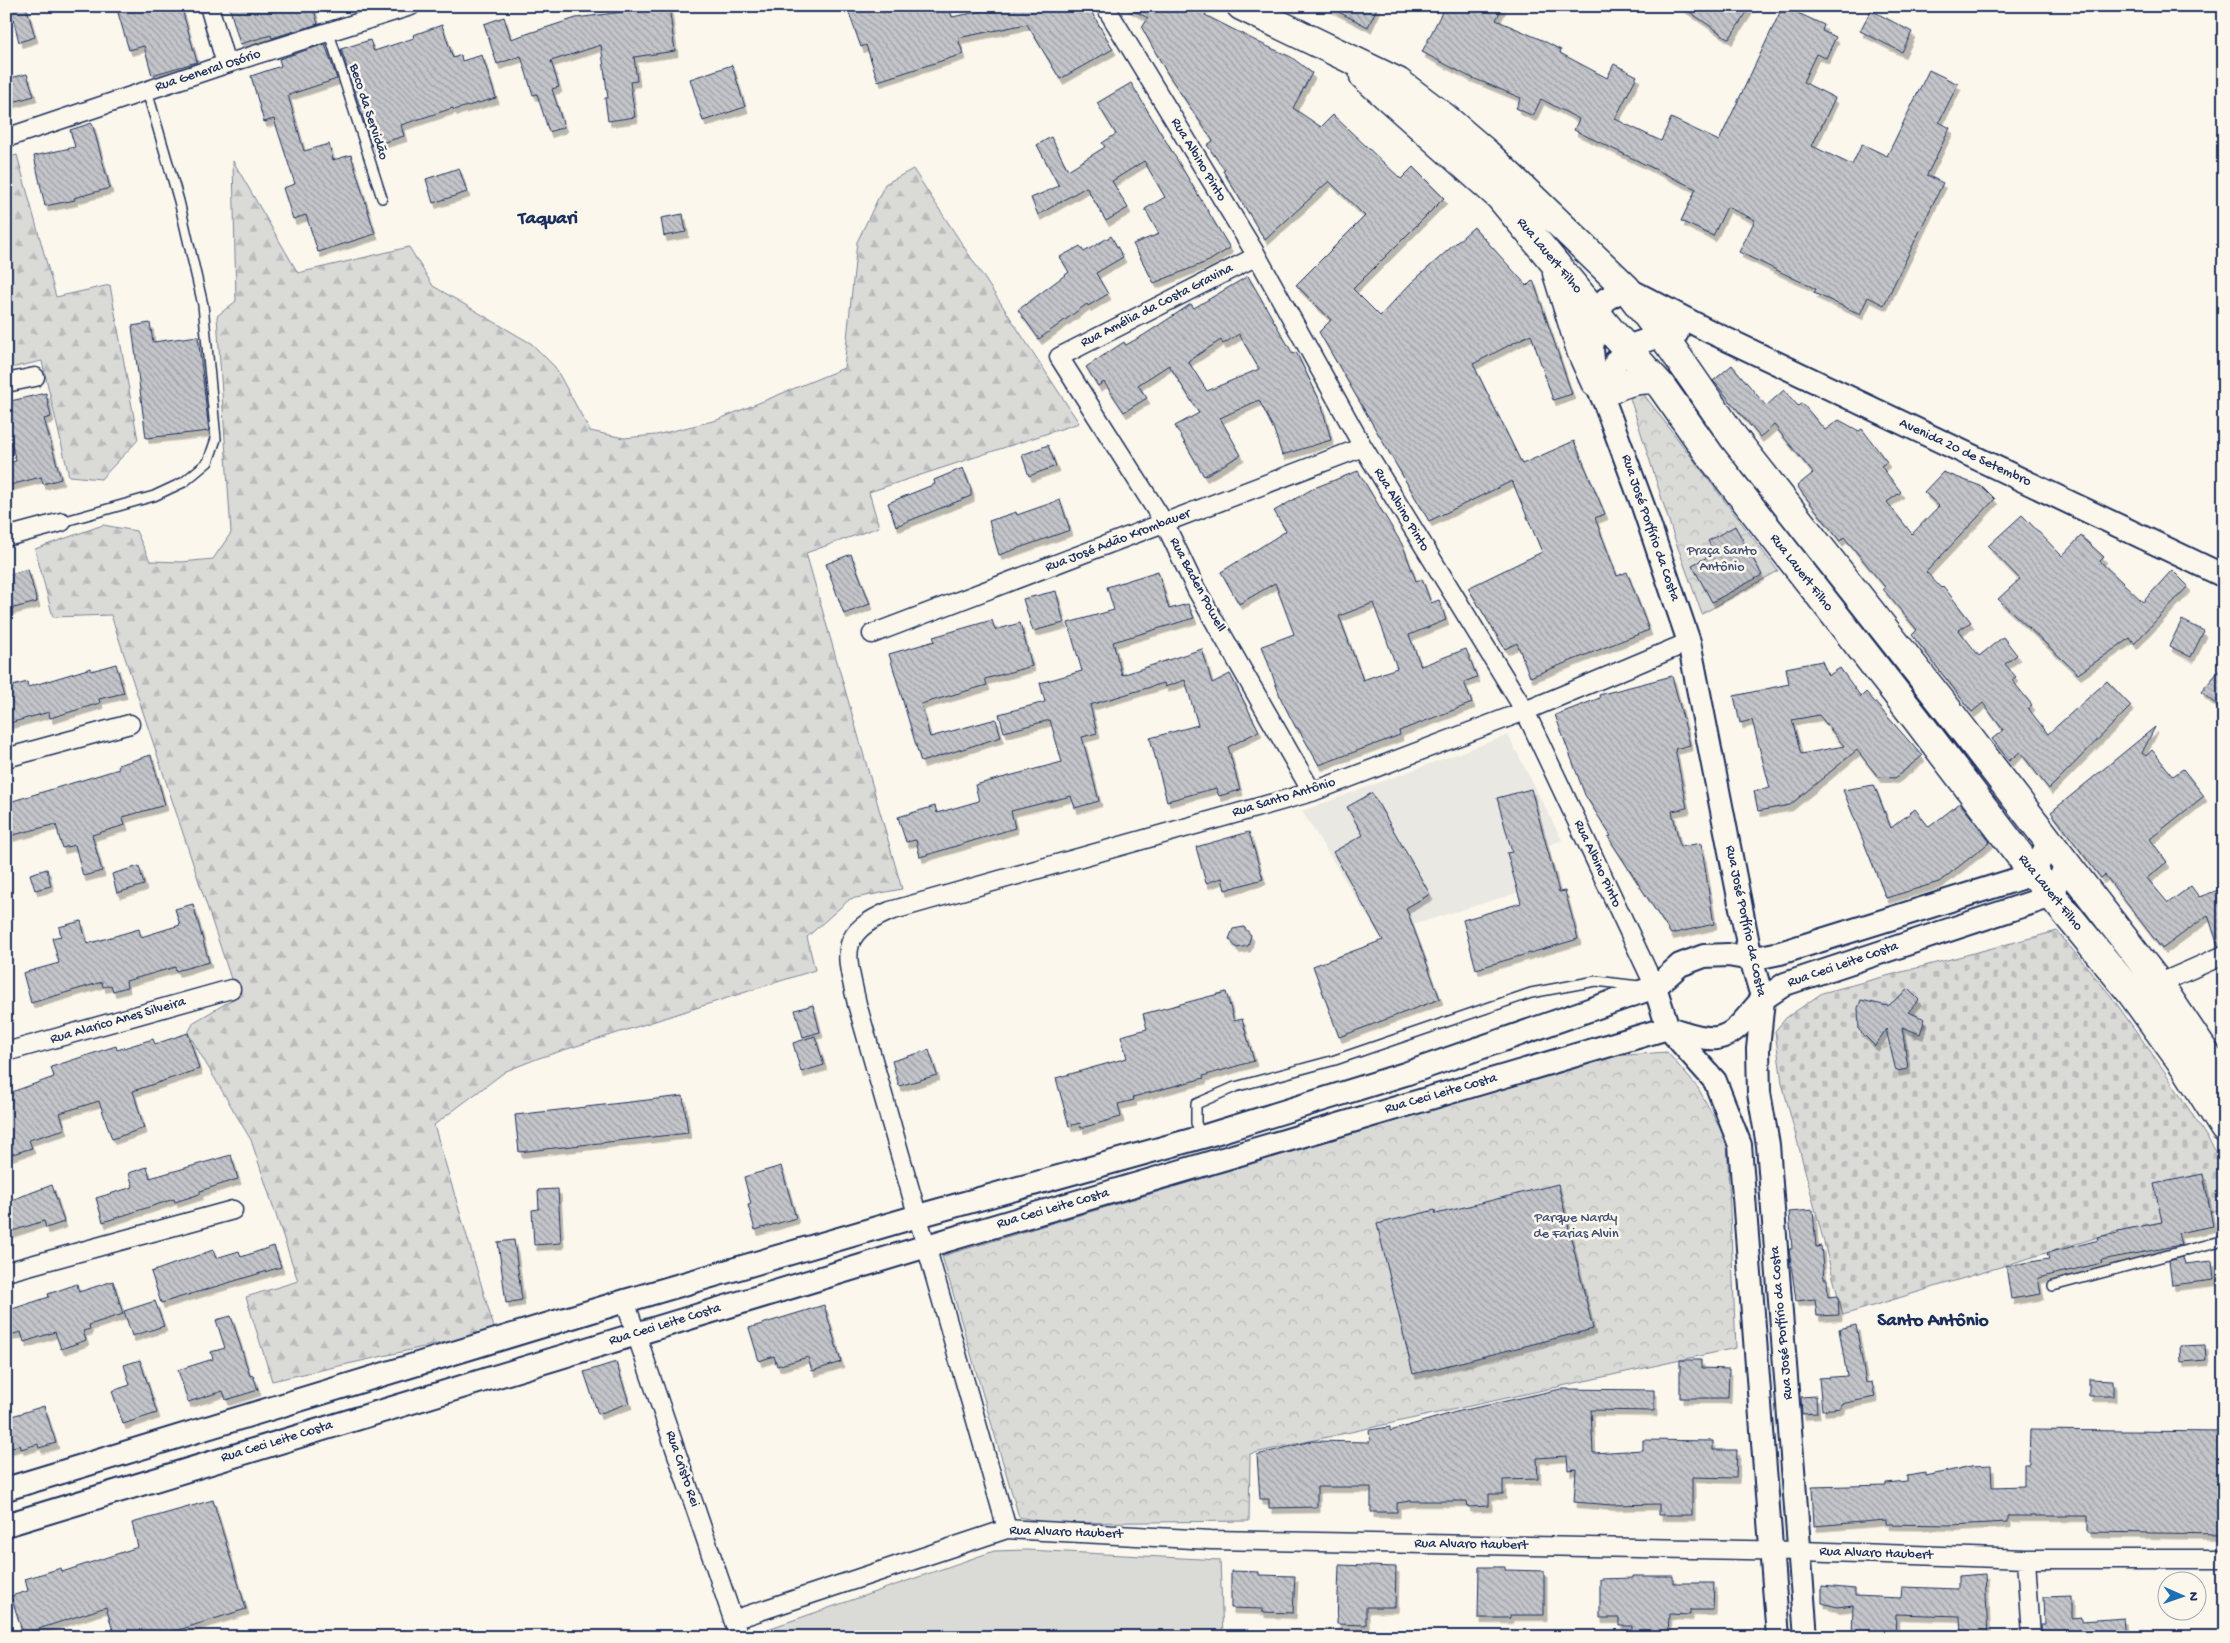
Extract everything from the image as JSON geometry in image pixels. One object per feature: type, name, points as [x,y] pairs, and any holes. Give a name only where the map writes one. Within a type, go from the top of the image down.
[{"type":"main road","name":"Rua Lauert Filho","points":[[1241,6],[1398,82],[1444,117],[1486,153],[1626,288],[1662,335],[1734,438],[2159,984],[2224,1081]]},
{"type":"main road","name":"Rua Lauert Filho","points":[[1339,53],[1427,135],[1500,198],[1552,258],[1597,315],[1655,380],[2034,874],[2132,994],[2188,1071],[2224,1128]]},
{"type":"main road","points":[[1572,235],[1552,258],[1581,352],[1602,392],[1630,381],[1642,379],[1655,380]]},
{"type":"main road","points":[[1710,454],[1734,438]]},
{"type":"main road","points":[[1959,776],[1985,759]]},
{"type":"street","points":[[209,6],[226,64]]},
{"type":"street","name":"Rua General Osório","points":[[6,138],[226,64],[411,6]]},
{"type":"street","name":"Rua Albino Pinto","points":[[1105,6],[1256,256],[1363,447],[1525,712],[1655,987],[1668,1028]]},
{"type":"street","name":"Rua Amélia da Costa Gravina","points":[[1058,357],[1256,256]]},
{"type":"street","points":[[1597,315],[1606,299],[1626,288]]},
{"type":"street","name":"Avenida 20 de Setembro","points":[[1626,288],[1707,330],[2224,576]]},
{"type":"street","name":"Rua José Porfírio da Costa","points":[[1597,315],[1592,349],[1602,392],[1689,642],[1751,959],[1762,1000],[1758,1049],[1759,1093],[1768,1145],[1801,1551],[1806,1637]]},
{"type":"street","points":[[1602,392],[1616,361],[1627,347],[1662,335],[1707,330]]},
{"type":"street","name":"Rua Baden Powell","points":[[1058,357],[1165,524],[1196,589],[1312,792]]},
{"type":"street","points":[[6,383],[35,377]]},
{"type":"street","name":"Rua José Adão Krombauer","points":[[872,634],[1363,447]]},
{"type":"street","points":[[6,537],[62,522]]},
{"type":"street","name":"Rua Santo Antônio","points":[[918,1216],[857,1004],[848,964],[848,948],[855,933],[868,921],[890,911],[1312,792],[1525,712],[1689,642]]},
{"type":"street","points":[[6,758],[130,724]]},
{"type":"street","points":[[2034,874],[2048,842]]},
{"type":"street","points":[[2052,896],[2066,866]]},
{"type":"street","name":"Rua Ceci Leite Costa","points":[[6,1489],[625,1301],[918,1216],[1202,1137],[1405,1074],[1655,987],[1680,965],[1704,956],[1728,954],[1751,959],[1780,953],[2034,874]]},
{"type":"street","name":"Rua Ceci Leite Costa","points":[[6,1525],[635,1333],[1668,1028],[1700,1037],[1716,1038],[1730,1034],[1762,1000],[1785,984],[2052,896]]},
{"type":"street","points":[[2132,994],[2224,955]]},
{"type":"street","name":"Rua Alarico Anes Silveira","points":[[6,1052],[231,989]]},
{"type":"street","name":"Rua José Porfírio da Costa","points":[[1668,1028],[1715,1081],[1740,1145],[1778,1637]]},
{"type":"street","points":[[1202,1137],[1210,1162]]},
{"type":"street","points":[[6,1272],[233,1210]]},
{"type":"street","points":[[918,1216],[1007,1529]]},
{"type":"street","name":"Rua Cristo Rei","points":[[625,1301],[736,1628]]},
{"type":"street","points":[[152,1445],[161,1478]]},
{"type":"street","name":"Rua Alvaro Haubert","points":[[736,1628],[1007,1529],[1211,1540],[1772,1550],[2026,1559],[2224,1559]]},
{"type":"street","points":[[2026,1559],[2031,1637]]},
{"type":"lane","name":"Beco da Servidão","points":[[329,33],[382,198]]},
{"type":"lane","points":[[62,522],[154,496],[184,482],[208,462],[216,440],[203,305],[179,201],[147,91]]},
{"type":"lane","points":[[1202,1137],[1196,1123],[1196,1104],[1235,1087],[1335,1060],[1531,993],[1596,982],[1655,987]]},
{"type":"lane","points":[[2053,1286],[2224,1240]]},
{"type":"shaded area","points":[[1508,735],[1562,840],[1547,846],[1559,880],[1379,935],[1302,811]]},
{"type":"green space","points":[[17,155],[56,297],[110,285],[138,440],[101,479],[69,476],[42,361],[6,369],[6,158]]},
{"type":"green space","points":[[233,161],[298,273],[409,247],[433,286],[532,344],[555,367],[590,431],[624,438],[656,435],[717,420],[844,368],[857,242],[885,184],[913,169],[1079,423],[869,492],[879,527],[806,553],[902,889],[850,899],[807,937],[815,970],[539,1058],[506,1071],[434,1125],[495,1331],[272,1381],[246,1297],[298,1281],[251,1140],[188,1033],[194,1022],[237,997],[111,615],[53,617],[35,549],[103,525],[136,531],[150,561],[182,562],[213,559],[231,533],[217,316],[236,301]]},
{"type":"green space","name":"Praça Santo Antônio","points":[[1642,392],[1778,571],[1702,614],[1673,534],[1630,398]]},
{"type":"green space","points":[[2057,931],[2111,996],[2165,1072],[2224,1164],[2224,1209],[2118,1231],[1843,1315],[1782,1083],[1775,1031],[1786,1018],[1822,993]]},
{"type":"green space","name":"Parque Nardy de Farias Alvin","points":[[1667,1052],[1698,1088],[1727,1141],[1736,1348],[1250,1454],[1249,1521],[1049,1523],[1019,1517],[942,1256],[1614,1056]]},
{"type":"green space","points":[[1027,1550],[1220,1560],[1223,1637],[761,1637],[759,1632],[994,1551]]},
{"type":"building","points":[[26,6],[35,37],[19,42],[11,10]]},
{"type":"building","points":[[116,6],[181,6],[197,62],[152,75],[144,46],[129,50]]},
{"type":"building","points":[[229,6],[313,6],[318,24],[272,38],[271,35],[240,44]]},
{"type":"building","points":[[669,6],[675,51],[634,57],[637,81],[630,82],[635,117],[608,121],[605,98],[608,98],[601,45],[551,61],[559,87],[552,89],[564,127],[549,132],[537,94],[533,95],[521,56],[497,64],[484,24],[504,17],[511,39],[576,18]]},
{"type":"building","points":[[851,6],[948,6],[952,17],[983,11],[982,6],[1088,6],[1113,49],[1060,79],[1027,24],[958,38],[963,54],[878,81],[866,45],[861,47],[849,13],[853,11]]},
{"type":"building","points":[[1125,6],[1195,6],[1207,12],[1205,15],[1291,57],[1312,73],[1293,108],[1321,127],[1333,115],[1401,179],[1413,167],[1444,198],[1353,289],[1380,316],[1411,283],[1474,227],[1527,286],[1533,280],[1572,394],[1553,400],[1531,334],[1473,364],[1522,464],[1574,441],[1605,514],[1595,518],[1617,576],[1627,572],[1649,630],[1530,677],[1517,643],[1505,649],[1468,588],[1542,552],[1512,481],[1429,521],[1319,332],[1331,320],[1296,285],[1365,216],[1329,181],[1265,240],[1223,171],[1225,170],[1207,145],[1213,141],[1167,73],[1142,28],[1148,18]]},
{"type":"building","points":[[1327,6],[1378,6],[1368,27]]},
{"type":"building","points":[[1445,6],[1503,6],[1496,20],[1542,40],[1561,50],[1560,53],[1607,78],[1614,64],[1637,76],[1615,119],[1661,141],[1671,118],[1719,141],[1783,6],[1824,25],[1822,31],[1836,37],[1826,58],[1816,54],[1803,82],[1835,98],[1812,146],[1852,165],[1862,144],[1887,156],[1929,70],[1958,84],[1939,122],[1950,128],[1927,175],[1943,183],[1884,305],[1868,297],[1860,314],[1814,293],[1816,289],[1739,252],[1755,220],[1727,207],[1713,236],[1681,221],[1696,189],[1574,130],[1579,119],[1541,99],[1533,116],[1516,108],[1521,98],[1468,76],[1422,52]]},
{"type":"building","points":[[1681,6],[1751,6],[1729,39]]},
{"type":"building","points":[[1871,10],[1912,32],[1902,52],[1860,31]]},
{"type":"building","points":[[442,25],[453,58],[461,55],[462,61],[482,55],[496,98],[454,110],[453,108],[401,125],[404,136],[372,146],[341,49],[370,40],[374,51],[414,38],[413,35]]},
{"type":"building","points":[[325,44],[337,79],[288,95],[304,151],[329,144],[333,160],[351,155],[375,234],[318,252],[306,215],[293,219],[283,188],[295,184],[274,119],[264,122],[251,76],[281,66],[279,59]]},
{"type":"building","points":[[732,65],[745,107],[703,121],[690,79]]},
{"type":"building","points":[[27,74],[34,96],[6,104],[6,79]]},
{"type":"building","points":[[1131,83],[1230,248],[1209,261],[1154,283],[1133,244],[1159,234],[1145,209],[1165,197],[1144,161],[1112,181],[1128,208],[1106,221],[1086,187],[1038,215],[1031,198],[1059,186],[1037,145],[1051,137],[1068,170],[1105,147],[1102,143],[1116,134],[1097,103]]},
{"type":"building","points":[[92,123],[110,188],[74,198],[75,200],[45,206],[34,156],[75,147],[70,130]]},
{"type":"building","points":[[459,168],[467,192],[433,203],[426,179]]},
{"type":"building","points":[[683,214],[686,232],[664,236],[661,218]]},
{"type":"building","points":[[1111,236],[1123,257],[1096,273],[1108,294],[1088,306],[1087,304],[1039,339],[1018,310],[1069,272],[1060,257],[1080,246],[1084,252]]},
{"type":"building","points":[[1248,276],[1293,354],[1296,352],[1323,407],[1331,440],[1282,455],[1274,430],[1259,400],[1220,418],[1241,455],[1204,476],[1175,426],[1199,413],[1169,365],[1138,385],[1147,398],[1124,412],[1104,382],[1098,386],[1086,367],[1124,342],[1126,345],[1144,335],[1191,304],[1194,308]],"holes":[[[1239,334],[1259,369],[1207,391],[1188,361],[1221,340],[1223,344]]]},
{"type":"building","points":[[150,323],[153,342],[198,336],[209,431],[146,438],[132,326]]},
{"type":"building","points":[[1732,365],[1766,406],[1784,390],[1798,406],[1802,403],[1825,430],[1839,420],[1859,431],[1862,429],[1887,462],[1881,466],[1901,492],[1887,502],[1912,534],[1939,506],[1924,492],[1943,472],[1983,487],[1995,499],[1926,572],[1941,588],[1943,586],[1971,622],[1959,630],[1979,656],[2003,637],[2017,655],[2005,664],[2016,677],[2012,680],[2032,705],[2028,708],[2048,734],[2107,681],[2131,706],[2049,789],[2020,752],[2009,761],[1992,739],[2003,730],[1983,703],[1972,712],[1912,635],[1917,630],[1883,589],[1885,587],[1844,537],[1840,541],[1797,486],[1813,473],[1774,425],[1760,437],[1713,381]]},
{"type":"building","points":[[46,393],[51,417],[44,419],[61,479],[43,484],[41,477],[6,486],[6,464],[16,461],[6,424],[6,402]]},
{"type":"building","points":[[1048,445],[1056,466],[1029,476],[1022,455]]},
{"type":"building","points":[[963,468],[971,489],[971,496],[896,526],[888,503],[935,484],[934,480]]},
{"type":"building","points":[[1358,471],[1403,546],[1416,581],[1422,579],[1431,603],[1439,600],[1446,620],[1409,635],[1421,666],[1466,649],[1477,677],[1464,682],[1472,703],[1399,731],[1400,735],[1319,765],[1281,699],[1262,646],[1294,634],[1275,583],[1239,604],[1221,572],[1286,531],[1274,511],[1314,488]],"holes":[[[1373,603],[1397,668],[1363,680],[1339,616]]]},
{"type":"building","points":[[1060,500],[1070,530],[999,555],[989,521],[1016,512],[1017,515]]},
{"type":"building","points":[[2022,515],[2062,556],[2081,536],[2104,557],[2100,561],[2143,602],[2172,570],[2188,586],[2134,644],[2130,638],[2078,674],[1998,599],[2020,579],[1988,546]]},
{"type":"building","points":[[1735,526],[1762,575],[1712,602],[1692,565],[1715,553],[1708,541]]},
{"type":"building","points":[[851,554],[870,604],[844,614],[826,564]]},
{"type":"building","points":[[28,569],[37,602],[6,610],[6,575]]},
{"type":"building","points":[[1158,571],[1169,609],[1188,604],[1194,618],[1113,642],[1122,675],[1202,649],[1212,683],[1230,674],[1259,731],[1228,747],[1240,790],[1219,796],[1216,788],[1167,801],[1150,738],[1198,725],[1185,680],[1165,687],[1164,683],[1090,705],[1097,733],[1082,737],[1099,801],[1075,808],[1071,796],[1011,811],[1015,828],[920,857],[916,840],[906,842],[898,817],[935,806],[937,813],[979,801],[975,785],[1062,762],[1050,720],[1004,732],[999,714],[1045,702],[1040,683],[1082,671],[1068,623],[1114,610],[1107,587]]},
{"type":"building","points":[[1056,591],[1064,623],[1033,631],[1023,599]]},
{"type":"building","points":[[992,620],[995,630],[1020,623],[1032,666],[985,679],[987,685],[921,704],[930,737],[996,719],[1001,737],[921,762],[889,654],[935,641],[933,637]]},
{"type":"building","points":[[2182,620],[2204,631],[2191,657],[2169,646]]},
{"type":"building","points":[[1822,661],[1828,676],[1840,668],[1861,697],[1866,692],[1922,756],[1895,778],[1878,777],[1857,750],[1790,805],[1758,811],[1754,791],[1770,788],[1752,720],[1740,723],[1734,696],[1789,684],[1786,668]],"holes":[[[1819,715],[1844,746],[1801,754],[1792,720]]]},
{"type":"building","points":[[116,664],[124,693],[99,699],[100,703],[50,718],[49,712],[6,724],[6,688],[27,682],[28,687],[91,668],[91,671]]},
{"type":"building","points":[[2224,665],[2224,711],[2201,692]]},
{"type":"building","points":[[1672,676],[1690,745],[1675,749],[1687,808],[1672,811],[1680,847],[1701,843],[1714,924],[1671,934],[1608,837],[1611,836],[1585,795],[1555,715],[1600,698],[1599,695]]},
{"type":"building","points":[[2155,727],[2142,753],[2146,756],[2152,750],[2173,776],[2183,769],[2204,796],[2150,839],[2167,862],[2147,878],[2168,903],[2191,886],[2199,897],[2224,888],[2224,945],[2218,946],[2208,915],[2162,949],[2105,875],[2101,878],[2051,812]]},
{"type":"building","points":[[151,755],[165,805],[123,817],[125,825],[92,835],[102,871],[83,876],[75,845],[62,848],[56,824],[6,837],[6,803],[119,769],[118,765]]},
{"type":"building","points":[[1874,785],[1891,828],[1915,809],[1929,827],[1960,803],[1990,842],[1939,882],[1886,898],[1843,790]]},
{"type":"building","points":[[1531,789],[1559,892],[1565,891],[1578,939],[1476,969],[1463,920],[1521,903],[1507,853],[1512,852],[1497,798]]},
{"type":"building","points":[[1372,793],[1430,894],[1406,908],[1440,999],[1339,1037],[1313,966],[1383,940],[1333,852],[1363,835],[1347,807]]},
{"type":"building","points":[[1249,832],[1263,879],[1225,890],[1222,878],[1206,883],[1196,847]]},
{"type":"building","points":[[139,866],[144,885],[117,893],[112,874]]},
{"type":"building","points":[[47,869],[51,886],[35,890],[30,874]]},
{"type":"building","points":[[193,904],[209,962],[176,971],[175,967],[126,981],[127,987],[113,991],[111,985],[103,987],[102,982],[31,1003],[23,973],[59,963],[52,938],[61,936],[59,927],[81,921],[87,944],[139,929],[141,937],[180,925],[175,909]]},
{"type":"building","points":[[1244,927],[1251,935],[1248,946],[1237,948],[1229,939],[1233,929]]},
{"type":"building","points":[[1908,989],[1919,1000],[1908,1012],[1925,1019],[1920,1034],[1902,1027],[1908,1069],[1896,1071],[1886,1029],[1875,1046],[1859,1030],[1858,1008],[1861,1000],[1888,1006]]},
{"type":"building","points":[[1226,992],[1234,1021],[1242,1019],[1254,1061],[1203,1076],[1204,1078],[1133,1097],[1134,1100],[1118,1104],[1121,1117],[1081,1128],[1080,1123],[1069,1126],[1056,1078],[1127,1058],[1121,1036],[1147,1029],[1143,1014]]},
{"type":"building","points":[[813,1005],[820,1032],[803,1037],[795,1010]]},
{"type":"building","points":[[188,1033],[199,1069],[133,1091],[144,1128],[112,1139],[99,1101],[60,1113],[65,1129],[29,1140],[32,1148],[6,1156],[6,1094],[54,1077],[51,1067],[116,1046],[117,1050],[153,1039],[155,1044]]},
{"type":"building","points":[[815,1036],[824,1065],[801,1072],[793,1043]]},
{"type":"building","points":[[929,1050],[937,1075],[899,1086],[892,1061]]},
{"type":"building","points":[[683,1096],[688,1133],[519,1152],[515,1115]]},
{"type":"building","points":[[231,1155],[238,1179],[200,1191],[200,1194],[175,1202],[174,1199],[103,1222],[96,1198],[133,1187],[129,1173],[147,1167],[150,1178]]},
{"type":"building","points":[[781,1166],[796,1218],[755,1230],[748,1205],[751,1204],[744,1177]]},
{"type":"building","points":[[2203,1174],[2213,1226],[2178,1233],[2181,1245],[2101,1260],[2102,1263],[2038,1278],[2041,1294],[2011,1299],[2006,1266],[2049,1259],[2047,1253],[2099,1240],[2098,1237],[2118,1233],[2118,1231],[2162,1222],[2154,1184]]},
{"type":"building","points":[[1558,1184],[1593,1329],[1413,1374],[1377,1224],[1435,1210],[1436,1214]]},
{"type":"building","points":[[52,1185],[64,1222],[46,1228],[44,1221],[6,1233],[6,1202]]},
{"type":"building","points":[[558,1189],[561,1243],[534,1245],[532,1210],[539,1209],[538,1190]]},
{"type":"building","points":[[1813,1210],[1816,1247],[1821,1246],[1824,1279],[1827,1279],[1828,1297],[1838,1296],[1839,1315],[1817,1316],[1815,1299],[1796,1301],[1789,1249],[1792,1249],[1789,1212]]},
{"type":"building","points":[[514,1240],[522,1300],[506,1303],[498,1242]]},
{"type":"building","points":[[274,1246],[281,1267],[161,1303],[151,1272],[213,1250],[216,1258],[239,1251],[241,1257]]},
{"type":"building","points":[[2183,1257],[2185,1264],[2212,1261],[2214,1280],[2172,1285],[2169,1261]]},
{"type":"building","points":[[113,1281],[123,1314],[89,1325],[90,1329],[83,1331],[86,1340],[61,1349],[55,1332],[24,1342],[21,1332],[6,1336],[6,1311],[49,1297],[48,1294],[77,1284],[79,1292]]},
{"type":"building","points":[[155,1301],[164,1326],[132,1336],[124,1311]]},
{"type":"building","points":[[824,1305],[841,1362],[812,1371],[808,1357],[777,1366],[774,1356],[759,1361],[749,1328]]},
{"type":"building","points":[[231,1316],[250,1376],[253,1375],[258,1390],[226,1400],[223,1391],[188,1402],[178,1370],[213,1359],[211,1352],[225,1348],[216,1320]]},
{"type":"building","points":[[1856,1325],[1866,1383],[1872,1382],[1875,1397],[1841,1404],[1841,1408],[1822,1410],[1819,1378],[1847,1376],[1839,1329]]},
{"type":"building","points":[[2205,1345],[2206,1360],[2181,1362],[2180,1346]]},
{"type":"building","points":[[140,1360],[157,1413],[123,1424],[112,1391],[130,1385],[124,1365]]},
{"type":"building","points":[[1680,1360],[1701,1360],[1701,1368],[1729,1369],[1728,1398],[1680,1398]]},
{"type":"building","points":[[616,1362],[629,1403],[598,1414],[584,1372]]},
{"type":"building","points":[[2089,1379],[2113,1380],[2113,1396],[2089,1396]]},
{"type":"building","points":[[1561,1389],[1654,1390],[1654,1411],[1591,1410],[1593,1453],[1643,1450],[1643,1440],[1713,1441],[1713,1450],[1737,1450],[1736,1478],[1692,1477],[1692,1515],[1659,1515],[1659,1504],[1612,1505],[1574,1502],[1576,1469],[1568,1470],[1567,1456],[1537,1458],[1538,1479],[1503,1480],[1503,1494],[1489,1494],[1489,1506],[1468,1507],[1467,1501],[1410,1501],[1397,1503],[1397,1512],[1371,1512],[1371,1487],[1317,1487],[1317,1507],[1269,1508],[1269,1499],[1260,1499],[1257,1455],[1312,1441],[1370,1442],[1369,1430],[1390,1427],[1390,1431],[1456,1412]]},
{"type":"building","points":[[1816,1396],[1817,1413],[1802,1414],[1801,1397]]},
{"type":"building","points":[[44,1406],[56,1443],[39,1448],[38,1444],[21,1449],[20,1445],[6,1449],[6,1418]]},
{"type":"building","points":[[2030,1430],[2224,1432],[2224,1534],[2088,1532],[2088,1516],[2008,1516],[2008,1522],[1952,1525],[1886,1524],[1886,1520],[1814,1526],[1812,1487],[1886,1485],[1886,1483],[1907,1481],[1907,1476],[1926,1473],[1926,1476],[1971,1466],[1991,1465],[1992,1487],[2024,1486],[2024,1464],[2029,1464]]},
{"type":"building","points":[[213,1500],[246,1609],[156,1637],[115,1637],[106,1607],[23,1634],[11,1596],[28,1591],[25,1579],[61,1568],[62,1572],[138,1547],[132,1523]]},
{"type":"building","points":[[1339,1565],[1396,1567],[1395,1607],[1366,1607],[1366,1625],[1337,1624]]},
{"type":"building","points":[[1479,1567],[1505,1567],[1505,1570],[1544,1571],[1544,1615],[1510,1615],[1510,1618],[1478,1618]]},
{"type":"building","points":[[1231,1571],[1259,1572],[1259,1575],[1295,1576],[1293,1613],[1231,1608]]},
{"type":"building","points":[[1985,1574],[1988,1637],[1961,1637],[1960,1616],[1896,1614],[1895,1637],[1852,1637],[1853,1605],[1837,1607],[1822,1603],[1822,1586],[1855,1589],[1855,1596],[1901,1598],[1902,1587],[1958,1589],[1958,1576]]},
{"type":"building","points":[[1633,1576],[1673,1576],[1673,1583],[1714,1583],[1713,1610],[1690,1610],[1690,1615],[1669,1614],[1668,1637],[1632,1637],[1632,1626],[1619,1626],[1619,1618],[1600,1618],[1600,1579],[1633,1578]]},
{"type":"building","points":[[2071,1596],[2071,1618],[2082,1617],[2082,1621],[2124,1618],[2126,1637],[2042,1637],[2041,1624],[2045,1624],[2044,1597]]},
{"type":"district","name":"Taquari","points":[[548,219]]},
{"type":"district","name":"Santo Antônio","points":[[1933,1321]]}]
